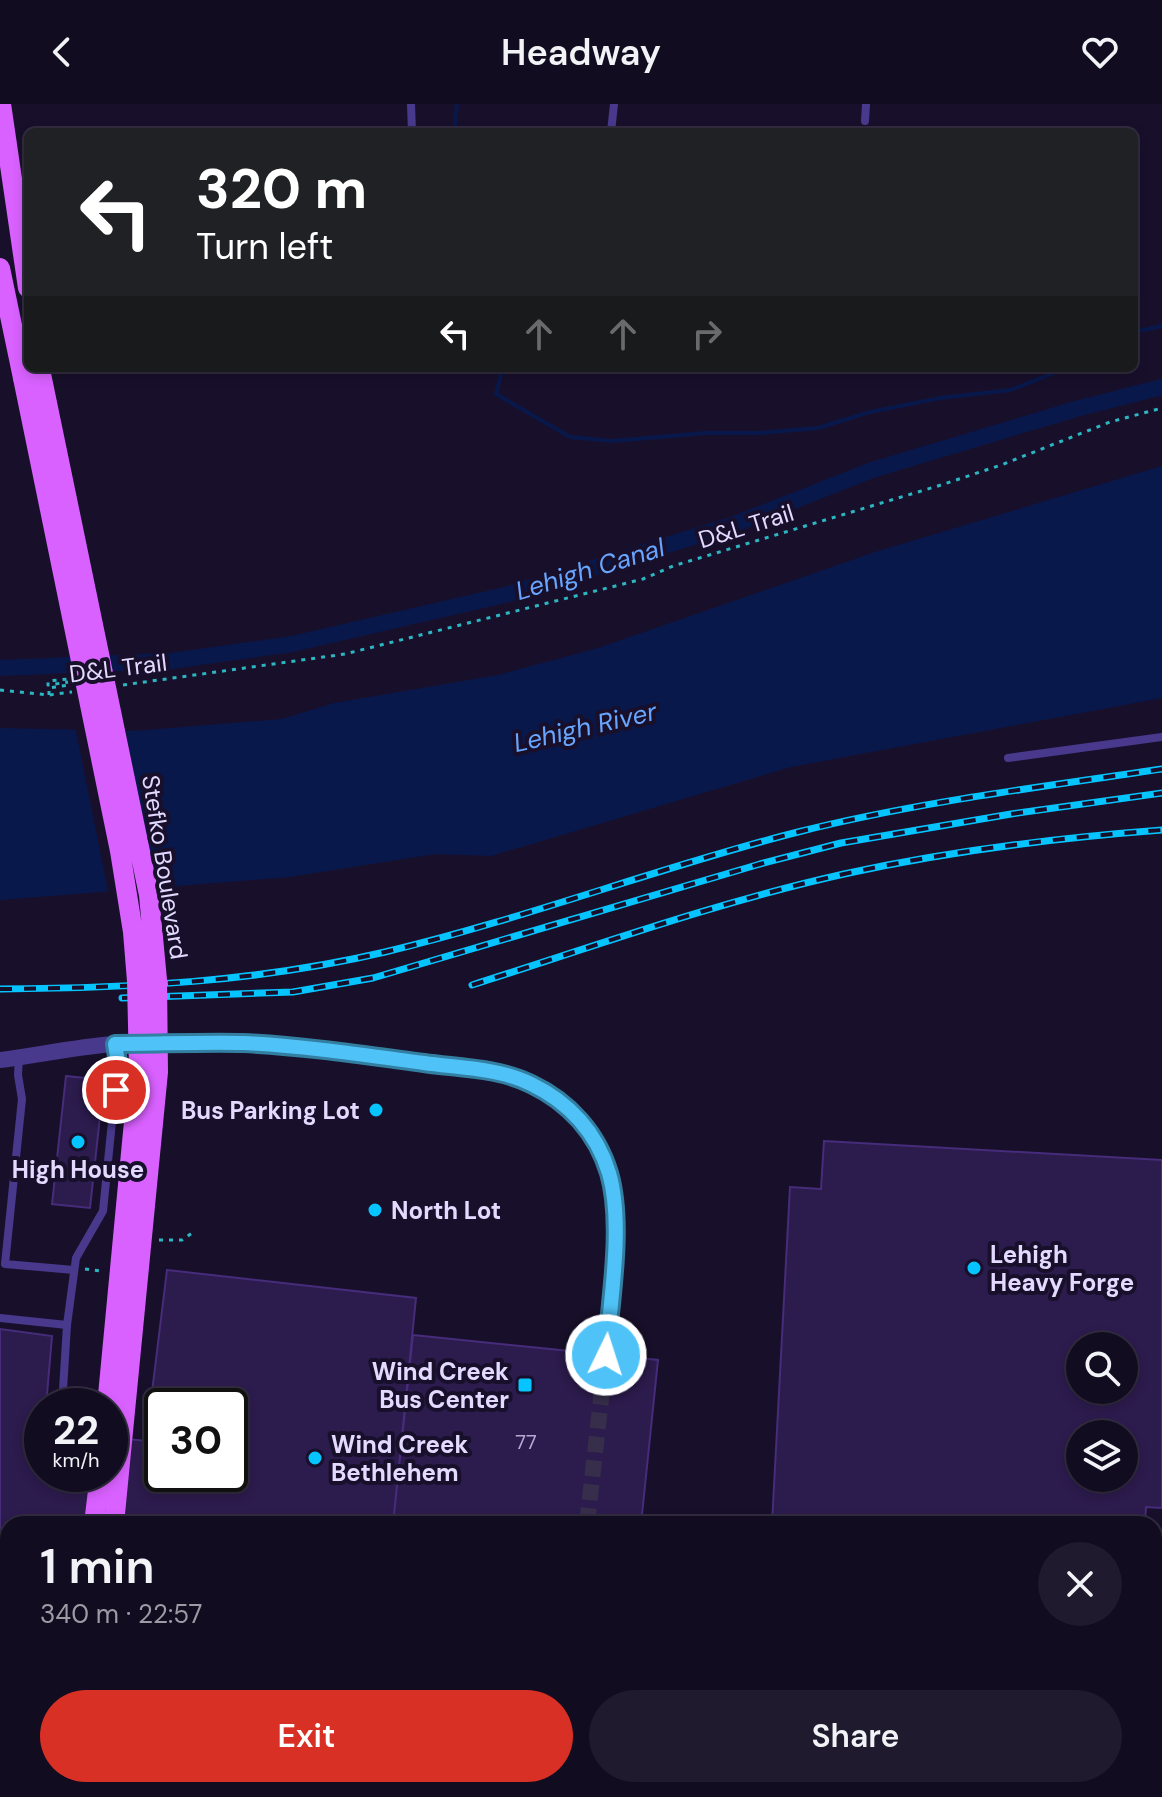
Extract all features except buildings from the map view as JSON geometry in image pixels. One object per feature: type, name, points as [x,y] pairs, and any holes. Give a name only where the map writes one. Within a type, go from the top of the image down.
[{"type":"main road","points":[[1,104],[24,261]]},
{"type":"main road","name":"Stefko Boulevard","points":[[0,268],[24,341]]},
{"type":"main road","name":"Stefko Boulevard","points":[[35,374],[129,897],[137,981],[139,1069],[109,1388]]},
{"type":"main road","name":"Stefko Boulevard","points":[[35,374],[149,895],[157,980],[159,1035],[155,1114],[115,1516]]},
{"type":"main road","points":[[95,1516],[98,1492]]},
{"type":"street","points":[[0,1060],[115,1044],[240,1043],[306,1047],[497,1073],[533,1085],[558,1100],[580,1119],[608,1172],[614,1196],[614,1241],[606,1355]]},
{"type":"lane","points":[[411,104],[412,128]]},
{"type":"lane","points":[[611,128],[614,104]]},
{"type":"lane","points":[[865,121],[866,104]]},
{"type":"lane","points":[[1008,758],[1162,737]]},
{"type":"lane","points":[[63,1388],[76,1258],[103,1211],[118,1062],[115,1044]]},
{"type":"lane","points":[[19,1057],[22,1099],[5,1264],[74,1270]]},
{"type":"lane","points":[[0,1318],[67,1325]]},
{"type":"path","name":"D&L Trail","points":[[114,686],[345,654],[605,589],[986,470],[1110,422],[1162,408]]},
{"type":"path","points":[[49,695],[49,688],[69,685],[69,682],[48,685],[48,681],[72,678]]},
{"type":"path","name":"D&L Trail","points":[[0,690],[49,695],[74,691]]},
{"type":"path","points":[[150,1243],[161,1239],[182,1240],[192,1233]]},
{"type":"water","name":"Lehigh River","points":[[1162,466],[1162,698],[791,767],[491,856],[435,854],[290,877],[0,900],[0,728],[134,731],[282,719],[334,703],[498,675],[598,648],[875,552]]},
{"type":"pier","points":[[75,726],[125,727],[158,892],[109,896]]},
{"type":"waterway","points":[[454,128],[457,104]]},
{"type":"waterway","points":[[1138,331],[1162,326]]},
{"type":"waterway","points":[[502,372],[496,394],[570,437],[612,441],[818,428],[870,412],[940,398],[1011,390],[1056,372]]},
{"type":"waterway","name":"Lehigh Canal","points":[[0,668],[171,661],[292,644],[509,594],[735,524],[872,470],[1076,409],[1162,387]]},
{"type":"tunnel","points":[[588,1516],[606,1355]]},
{"type":"railway","points":[[0,989],[194,981],[337,962],[437,939],[746,846],[843,821],[979,796],[1162,769]]},
{"type":"railway","points":[[122,998],[293,992],[373,978],[841,843],[1011,814],[1162,793]]},
{"type":"railway","points":[[472,985],[703,911],[844,874],[1002,846],[1162,830]]},
{"type":"place","name":"Bus Parking Lot","points":[[376,1110]]},
{"type":"place","name":"High House","points":[[78,1142]]},
{"type":"place","name":"North Lot","points":[[375,1210]]},
{"type":"place","name":"Lehigh Heavy Forge","points":[[974,1268]]},
{"type":"place","name":"Wind Creek Bus Center","points":[[525,1385]]},
{"type":"place","name":"Wind Creek Bethlehem","points":[[315,1458]]},
{"type":"route","points":[[116,1090],[118,1062],[115,1044],[240,1043],[306,1047],[497,1073],[533,1085],[558,1100],[580,1119],[601,1152],[608,1172],[615,1210],[606,1355]]}]
